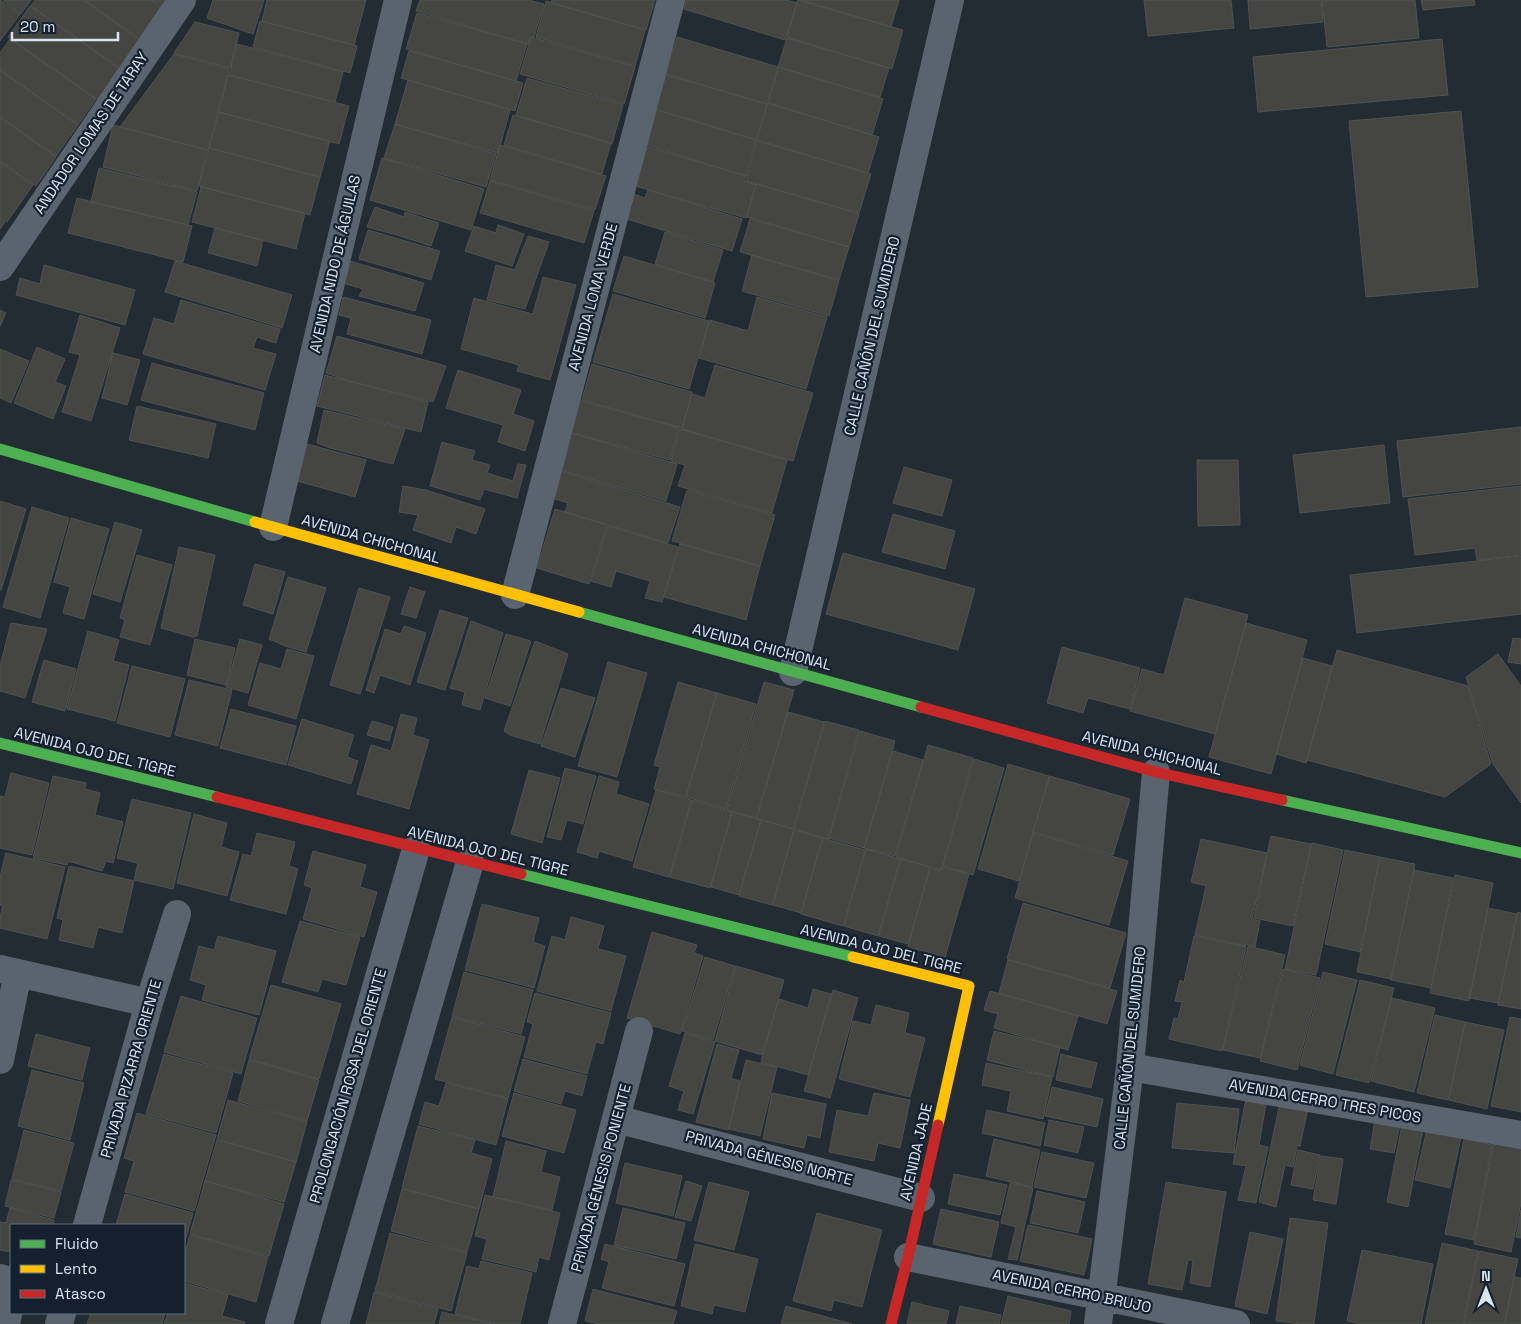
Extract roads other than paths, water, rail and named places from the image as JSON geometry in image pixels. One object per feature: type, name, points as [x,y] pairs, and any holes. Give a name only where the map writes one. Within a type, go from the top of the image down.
[{"type":"street","name":"ANDADOR LOMAS DE TARAY","points":[[0,267],[182,0]]},
{"type":"street","name":"AVENIDA NIDO DE ÁGUILAS","points":[[273,528],[398,0]]},
{"type":"street","name":"AVENIDA LOMA VERDE","points":[[515,595],[671,0]]},
{"type":"street","name":"CALLE CAÑÓN DEL SUMIDERO","points":[[793,672],[950,0]]},
{"type":"street","name":"AVENIDA CHICHONAL","points":[[0,449],[273,528],[1156,772],[1521,852]]},
{"type":"street","name":"AVENIDA OJO DEL TIGRE","points":[[0,743],[416,849],[969,986]]},
{"type":"street","name":"CALLE CAÑÓN DEL SUMIDERO","points":[[1098,1324],[1130,1067],[1156,772]]},
{"type":"street","name":"PROLONGACIÓN ROSA DEL ORIENTE","points":[[279,1324],[416,849]]},
{"type":"street","points":[[335,1324],[470,862]]},
{"type":"street","name":"PRIVADA PIZARRA ORIENTE","points":[[87,1224],[149,1004],[177,914]]},
{"type":"street","points":[[0,1060],[9,971],[149,1004]]},
{"type":"street","name":"AVENIDA JADE","points":[[891,1324],[969,986]]},
{"type":"street","name":"PRIVADA GÉNESIS PONIENTE","points":[[562,1324],[639,1031]]},
{"type":"street","name":"AVENIDA CERRO TRES PICOS","points":[[1130,1067],[1521,1135]]},
{"type":"street","name":"PRIVADA GÉNESIS NORTE","points":[[616,1119],[921,1198]]},
{"type":"street","name":"AVENIDA CERRO BRUJO","points":[[908,1257],[1236,1324]]},
{"type":"street","points":[[6,1324],[10,1306]]}]
